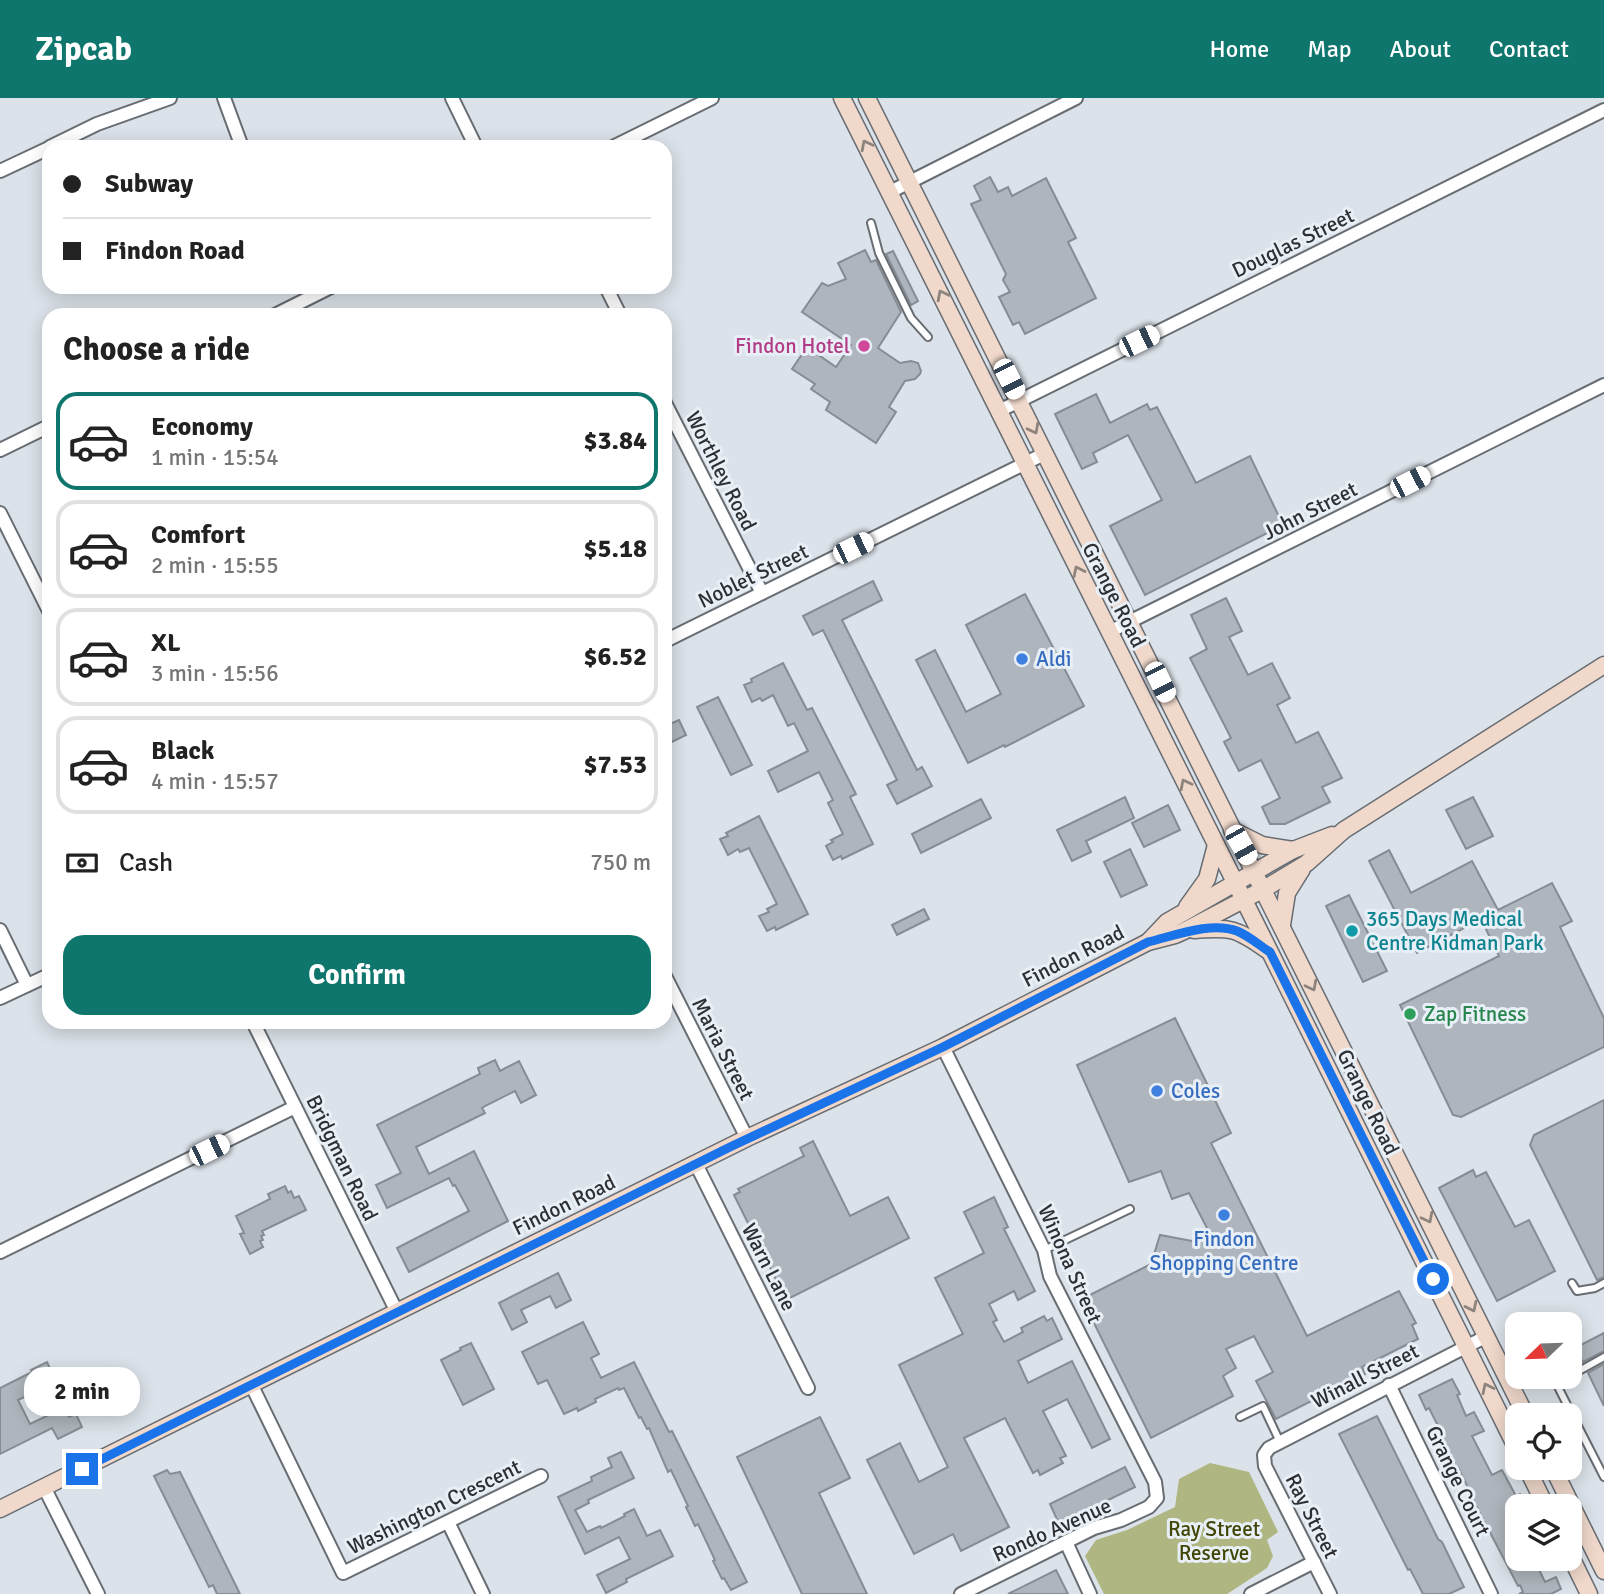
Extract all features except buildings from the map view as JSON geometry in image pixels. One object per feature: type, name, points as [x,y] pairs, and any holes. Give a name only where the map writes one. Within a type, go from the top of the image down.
[{"type":"main road","name":"Grange Road","points":[[842,98],[1505,1425]]},
{"type":"main road","name":"Grange Road","points":[[867,98],[1520,1403]]},
{"type":"main road","name":"Findon Road","points":[[0,1509],[747,1139],[943,1047],[1148,942],[1184,931],[1264,889],[1307,863],[1344,830],[1604,665]]},
{"type":"main road","points":[[1232,830],[1262,845],[1293,850]]},
{"type":"main road","name":"Findon Road","points":[[1148,942],[1167,922],[1293,850],[1344,830]]},
{"type":"main road","points":[[1181,914],[1208,879],[1216,845]]},
{"type":"main road","points":[[1282,925],[1287,893],[1307,863]]},
{"type":"main road","points":[[1184,931],[1218,928],[1234,930],[1270,952]]},
{"type":"main road","points":[[1386,1185],[1404,1169]]},
{"type":"main road","points":[[1386,1185],[1415,1191]]},
{"type":"main road","points":[[1559,1480],[1602,1560]]},
{"type":"main road","points":[[1578,1571],[1589,1594]]},
{"type":"street","points":[[64,140],[97,124],[170,98]]},
{"type":"street","points":[[224,98],[239,140]]},
{"type":"street","points":[[452,98],[473,140]]},
{"type":"street","points":[[627,140],[712,98]]},
{"type":"street","points":[[890,192],[1076,98]]},
{"type":"street","name":"Douglas Street","points":[[999,411],[1604,110]]},
{"type":"street","points":[[0,171],[42,151]]},
{"type":"street","points":[[285,308],[304,294]]},
{"type":"street","name":"John Street","points":[[1109,632],[1604,385]]},
{"type":"street","name":"Worthley Road","points":[[672,417],[762,593]]},
{"type":"street","points":[[0,450],[42,429]]},
{"type":"street","name":"Noblet Street","points":[[672,638],[1046,453]]},
{"type":"street","points":[[0,513],[42,597]]},
{"type":"street","points":[[0,930],[27,985]]},
{"type":"street","points":[[0,998],[42,978]]},
{"type":"street","name":"Maria Street","points":[[672,990],[747,1139]]},
{"type":"street","name":"Bridgman Road","points":[[256,1029],[397,1312]]},
{"type":"street","name":"Winona Street","points":[[943,1047],[1044,1250],[1050,1276],[1155,1482],[1157,1498]]},
{"type":"street","points":[[0,1252],[295,1107]]},
{"type":"street","name":"Warn Lane","points":[[696,1164],[808,1388]]},
{"type":"street","name":"Winall Street","points":[[1264,1455],[1269,1448],[1280,1442],[1487,1336]]},
{"type":"street","name":"Washington Crescent","points":[[251,1384],[343,1573],[541,1476]]},
{"type":"street","name":"Grange Court","points":[[1389,1385],[1491,1594]]},
{"type":"street","name":"Ray Street","points":[[1264,1455],[1265,1466],[1330,1594]]},
{"type":"street","points":[[44,1487],[98,1594]]},
{"type":"street","name":"Rondo Avenue","points":[[961,1594],[1094,1528],[1131,1516],[1149,1507],[1157,1498]]},
{"type":"street","points":[[447,1522],[483,1594]]},
{"type":"street","points":[[1066,1542],[1090,1594]]},
{"type":"street","points":[[1251,1594],[1314,1562]]},
{"type":"lane","points":[[871,223],[879,253],[911,318],[928,337]]},
{"type":"lane","points":[[972,356],[992,346]]},
{"type":"lane","points":[[1044,1250],[1130,1209]]},
{"type":"lane","points":[[1573,1283],[1577,1291],[1595,1288],[1604,1283]]},
{"type":"lane","points":[[1582,1369],[1604,1357]]},
{"type":"lane","points":[[1560,1390],[1604,1477]]},
{"type":"lane","points":[[1240,1417],[1263,1406],[1280,1442]]},
{"type":"green space","name":"Ray Street Reserve","points":[[1210,1463],[1249,1472],[1278,1532],[1267,1540],[1273,1556],[1267,1568],[1227,1594],[1104,1594],[1085,1556],[1096,1540],[1127,1530],[1175,1507],[1179,1479]]},
{"type":"place","name":"Findon Hotel","points":[[864,346]]},
{"type":"place","name":"Aldi","points":[[1022,659]]},
{"type":"place","name":"365 Days Medical Centre Kidman Park","points":[[1352,931]]},
{"type":"place","name":"Zap Fitness","points":[[1410,1014]]},
{"type":"place","name":"Coles","points":[[1157,1091]]},
{"type":"place","name":"Findon Shopping Centre","points":[[1224,1215]]},
{"type":"route","points":[[82,1469],[730,1147],[943,1047],[1148,942],[1184,931],[1218,928],[1234,930],[1270,952],[1433,1279]]}]
